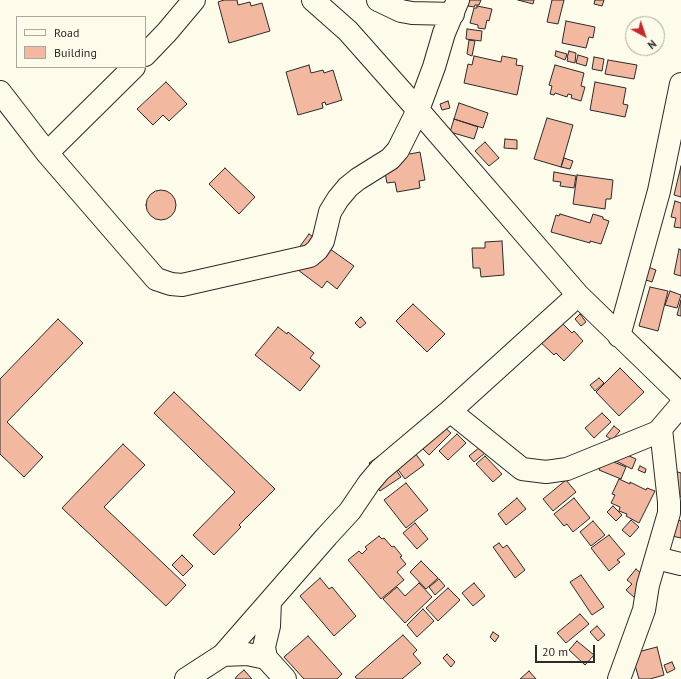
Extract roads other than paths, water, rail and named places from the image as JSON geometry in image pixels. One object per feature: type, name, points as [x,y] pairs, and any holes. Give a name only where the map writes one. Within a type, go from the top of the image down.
[{"type":"street","points":[[146,54],[194,0]]},
{"type":"street","points":[[313,0],[348,32],[418,110],[578,295],[681,395]]},
{"type":"street","points":[[378,0],[412,13],[455,7]]},
{"type":"street","points":[[0,92],[47,153],[156,279],[171,284],[182,285],[310,256],[317,250],[323,241],[330,212],[338,199],[348,187],[358,179],[394,155],[418,110],[434,67],[444,33],[455,7]]},
{"type":"street","points":[[47,153],[133,68]]},
{"type":"street","points":[[619,336],[659,191],[681,84]]},
{"type":"street","points":[[186,679],[223,656],[350,511],[368,483],[380,470],[450,411],[578,295]]},
{"type":"street","points":[[450,411],[522,469],[546,472],[567,469],[650,436],[661,429],[681,405]]},
{"type":"street","points":[[620,679],[641,621],[648,585],[669,513],[661,429]]},
{"type":"street","points":[[656,558],[681,564]]},
{"type":"street","points":[[270,601],[269,626],[264,647],[266,658],[285,679]]},
{"type":"street","points":[[223,656],[247,654],[266,658]]}]
